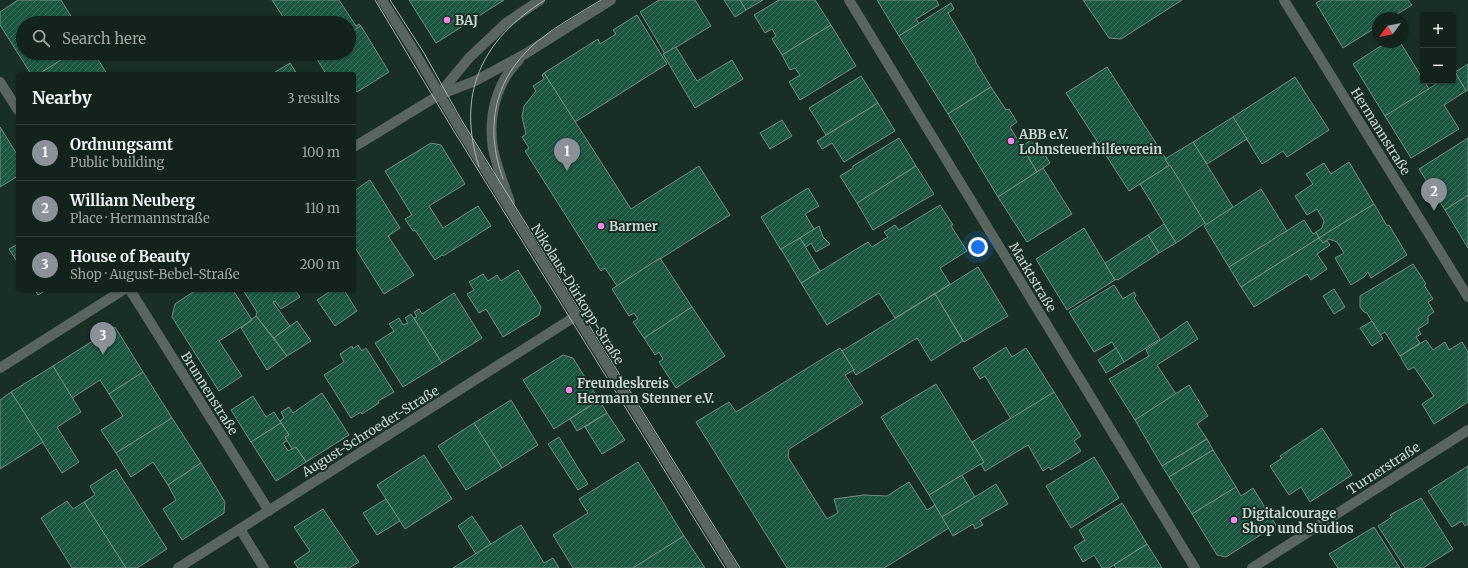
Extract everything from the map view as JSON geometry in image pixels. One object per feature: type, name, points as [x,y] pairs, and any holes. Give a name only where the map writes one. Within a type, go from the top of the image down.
[{"type":"street","name":"Nikolaus-Dürkopp-Straße","points":[[382,0],[515,219],[733,568]]},
{"type":"street","points":[[439,95],[469,58],[506,23],[540,0]]},
{"type":"street","points":[[356,146],[439,95],[475,81],[525,54],[611,0]]},
{"type":"street","name":"Marktstraße","points":[[849,0],[1195,568]]},
{"type":"street","name":"Hermannstraße","points":[[1284,0],[1468,297]]},
{"type":"street","points":[[515,219],[493,149],[493,113],[500,88],[508,74],[525,54]]},
{"type":"street","points":[[0,82],[16,107]]},
{"type":"street","points":[[0,368],[120,292]]},
{"type":"street","name":"Brunnenstraße","points":[[131,292],[269,511]]},
{"type":"street","name":"August-Schroeder-Straße","points":[[178,568],[576,316]]},
{"type":"street","name":"Turnerstraße","points":[[1252,568],[1468,430]]},
{"type":"street","points":[[240,529],[264,568]]},
{"type":"building","points":[[18,0],[61,0],[71,16],[16,16],[16,50],[0,25],[0,12]]},
{"type":"building","points":[[272,0],[339,0],[349,16],[282,16]]},
{"type":"building","name":"BAJ","points":[[409,0],[504,0],[436,43]]},
{"type":"building","points":[[659,0],[695,0],[711,26],[665,54],[640,12]]},
{"type":"building","points":[[724,0],[740,0],[746,10],[735,17]]},
{"type":"building","points":[[740,0],[763,0],[746,10]]},
{"type":"building","points":[[779,0],[815,0],[831,25],[782,55],[772,39],[776,36],[772,29],[765,33],[754,15]]},
{"type":"building","points":[[877,0],[936,0],[939,5],[916,19],[919,24],[899,36]]},
{"type":"building","points":[[1083,0],[1182,0],[1121,39],[1109,38]]},
{"type":"building","points":[[1321,0],[1408,0],[1412,5],[1401,12],[1372,12],[1372,30],[1343,48],[1316,3]]},
{"type":"building","points":[[951,3],[954,9],[948,13],[991,87],[948,114],[899,36]]},
{"type":"building","points":[[637,15],[667,64],[575,122],[544,73],[598,39],[600,44],[616,34],[613,30]]},
{"type":"building","points":[[359,24],[361,26],[356,29],[356,26]]},
{"type":"building","points":[[831,25],[856,66],[800,100],[789,82],[800,75],[795,68],[790,70],[782,55]]},
{"type":"building","points":[[361,26],[389,72],[357,92],[356,72],[325,72],[318,60],[356,60],[356,29]]},
{"type":"building","points":[[676,47],[697,81],[732,60],[743,79],[695,108],[663,54]]},
{"type":"building","points":[[1378,48],[1404,48],[1420,74],[1420,84],[1426,84],[1429,89],[1385,116],[1353,64]]},
{"type":"building","points":[[22,60],[61,60],[42,72],[30,72]]},
{"type":"building","points":[[61,60],[98,60],[106,72],[42,72]]},
{"type":"building","points":[[290,63],[296,72],[275,72]]},
{"type":"building","points":[[1468,64],[1468,90],[1466,91],[1456,71]]},
{"type":"building","points":[[1107,67],[1170,165],[1129,191],[1066,93]]},
{"type":"building","points":[[544,73],[631,209],[699,166],[730,215],[617,286],[605,268],[601,271],[525,151],[529,148],[522,137],[526,134],[522,116],[524,106],[536,91],[533,86],[544,79],[542,75]]},
{"type":"building","points":[[1456,74],[1466,91],[1444,105],[1459,129],[1411,158],[1385,116],[1436,84],[1456,84]]},
{"type":"building","points":[[861,76],[878,103],[826,135],[809,108]]},
{"type":"building","points":[[1295,77],[1329,130],[1287,157],[1283,151],[1262,164],[1233,117]]},
{"type":"building","points":[[991,87],[1006,110],[1009,109],[1017,122],[1010,127],[1037,172],[998,197],[948,114]]},
{"type":"building","points":[[878,103],[895,131],[844,162],[832,143],[822,149],[817,141]]},
{"type":"building","points":[[1233,117],[1247,139],[1207,164],[1193,142]]},
{"type":"building","points":[[782,120],[792,136],[770,149],[760,133]]},
{"type":"building","points":[[0,127],[16,153],[16,177],[0,187]]},
{"type":"building","points":[[899,138],[916,166],[857,203],[840,176],[853,168],[853,166]]},
{"type":"building","points":[[1034,138],[1050,163],[1037,172],[1022,146]]},
{"type":"building","points":[[1468,138],[1468,195],[1445,210],[1419,169]]},
{"type":"building","points":[[1193,142],[1233,207],[1206,225],[1165,159]]},
{"type":"building","points":[[431,143],[441,145],[465,184],[429,206],[443,228],[478,206],[491,226],[435,260],[415,230],[413,231],[405,219],[412,215],[385,171]]},
{"type":"building","points":[[1349,162],[1374,204],[1319,238],[1316,232],[1322,228],[1324,221],[1317,209],[1307,215],[1295,196],[1313,184],[1306,174],[1324,163],[1331,174]]},
{"type":"building","points":[[1170,165],[1205,223],[1176,243],[1140,184]]},
{"type":"building","points":[[916,166],[934,194],[873,230],[857,203]]},
{"type":"building","points":[[1043,168],[1072,214],[1027,242],[998,197]]},
{"type":"building","points":[[370,180],[400,228],[388,236],[414,275],[384,294],[356,249],[356,190]]},
{"type":"building","points":[[808,188],[819,206],[805,214],[814,229],[781,250],[761,217]]},
{"type":"building","points":[[1261,189],[1287,231],[1229,267],[1204,226]]},
{"type":"building","points":[[1468,195],[1468,248],[1445,210]]},
{"type":"building","points":[[1374,204],[1407,255],[1371,278],[1368,272],[1364,277],[1351,285],[1335,258],[1344,253],[1337,242],[1329,239],[1323,243],[1319,238]]},
{"type":"building","points":[[940,205],[967,251],[940,268],[950,284],[895,318],[879,293],[827,325],[801,283],[868,242],[872,247],[888,237],[884,232],[895,225],[899,230]]},
{"type":"building","points":[[1304,220],[1313,234],[1316,232],[1319,238],[1241,287],[1229,267]]},
{"type":"building","points":[[1164,224],[1176,243],[1159,253],[1148,235]]},
{"type":"building","points":[[819,226],[823,237],[830,244],[816,252],[811,243],[806,247],[800,238]]},
{"type":"building","points":[[1084,228],[1115,280],[1067,310],[1036,259]]},
{"type":"building","points":[[1148,235],[1159,253],[1118,280],[1115,280],[1105,263]]},
{"type":"building","points":[[800,238],[820,271],[801,283],[781,249]]},
{"type":"building","points":[[1319,238],[1323,243],[1327,241],[1330,245],[1317,254],[1327,269],[1311,280],[1307,274],[1254,307],[1241,287]]},
{"type":"building","points":[[16,245],[16,260],[9,249]]},
{"type":"building","points":[[660,258],[692,307],[644,338],[633,322],[638,319],[634,313],[629,316],[612,289]]},
{"type":"building","points":[[1413,264],[1426,284],[1424,285],[1433,299],[1428,302],[1434,312],[1428,316],[1428,323],[1418,329],[1421,334],[1416,337],[1420,343],[1400,356],[1385,332],[1380,335],[1367,313],[1360,307],[1360,296]]},
{"type":"building","points":[[978,267],[1008,316],[964,342],[935,294]]},
{"type":"building","points":[[518,270],[541,307],[539,315],[503,337],[486,309],[479,313],[467,294],[474,290],[469,282],[483,274],[488,281],[497,275],[501,281]]},
{"type":"building","points":[[1114,285],[1123,299],[1134,292],[1136,296],[1134,298],[1160,339],[1124,362],[1112,342],[1094,352],[1069,312]]},
{"type":"building","points":[[1334,289],[1345,307],[1334,314],[1323,296]]},
{"type":"building","points":[[193,292],[234,292],[252,320],[219,341],[242,376],[219,391],[172,317],[175,304]]},
{"type":"building","points":[[244,292],[296,292],[300,297],[281,309],[275,301],[273,302],[290,326],[274,338],[256,316],[257,312]]},
{"type":"building","points":[[329,292],[345,292],[357,311],[335,326],[317,300]]},
{"type":"building","points":[[454,293],[482,338],[442,363],[414,318],[417,317],[414,312],[419,309],[422,314]]},
{"type":"building","points":[[935,294],[963,341],[931,361],[917,338],[856,375],[842,351]]},
{"type":"building","points":[[692,307],[725,356],[676,388],[659,362],[663,359],[659,352],[655,355],[644,338]]},
{"type":"building","points":[[411,314],[442,363],[403,387],[375,343],[394,331],[389,324],[399,318],[403,325],[408,323],[405,318]]},
{"type":"building","points":[[256,316],[287,356],[267,370],[241,328]]},
{"type":"building","points":[[297,321],[311,341],[287,356],[274,338]]},
{"type":"building","points":[[1187,321],[1198,339],[1157,365],[1176,394],[1135,420],[1109,379],[1149,356],[1146,350]]},
{"type":"building","points":[[1372,321],[1383,339],[1372,346],[1360,328]]},
{"type":"building","points":[[115,327],[143,372],[109,394],[100,380],[72,398],[53,366]]},
{"type":"building","points":[[1426,340],[1433,350],[1445,342],[1449,350],[1462,342],[1468,352],[1468,402],[1434,424],[1422,404],[1434,396],[1414,367],[1408,370],[1400,356]]},
{"type":"building","points":[[358,345],[362,351],[366,348],[394,392],[378,401],[379,403],[362,414],[361,412],[351,418],[324,375],[344,362],[340,354],[352,346],[353,349]]},
{"type":"building","points":[[1006,347],[1012,357],[1026,348],[1054,392],[1011,419],[985,376],[980,379],[973,368]]},
{"type":"building","points":[[840,348],[854,370],[845,375],[863,403],[789,449],[788,457],[827,519],[838,513],[834,499],[864,495],[887,496],[909,482],[927,510],[935,505],[949,528],[884,568],[787,568],[696,422],[729,402],[736,412]]},
{"type":"building","points":[[1116,348],[1124,362],[1106,373],[1098,360]]},
{"type":"building","points":[[563,355],[573,358],[599,400],[554,429],[523,380]]},
{"type":"building","points":[[53,366],[81,412],[57,427],[79,462],[62,473],[11,392]]},
{"type":"building","points":[[143,372],[172,418],[116,453],[101,430],[123,416],[109,394]]},
{"type":"building","points":[[936,384],[984,462],[929,495],[881,417]]},
{"type":"building","points":[[1189,385],[1208,416],[1197,424],[1207,439],[1162,466],[1135,420]]},
{"type":"building","points":[[11,392],[43,442],[0,469],[0,400]]},
{"type":"building","points":[[1054,392],[1081,436],[1074,441],[1081,451],[1051,470],[1049,467],[1043,471],[1028,445],[985,471],[981,464],[984,462],[972,442]]},
{"type":"building","points":[[322,393],[349,435],[306,462],[296,447],[292,449],[285,437],[289,435],[280,421],[284,418],[281,412],[289,407],[293,413]]},
{"type":"building","points":[[253,396],[266,417],[274,412],[281,423],[251,442],[231,410]]},
{"type":"building","points":[[511,400],[538,445],[502,468],[474,423]]},
{"type":"building","points":[[599,400],[607,413],[577,431],[570,419]]},
{"type":"building","points":[[607,413],[625,440],[602,454],[585,427]]},
{"type":"building","points":[[172,418],[201,463],[168,485],[153,462],[131,477],[116,453]]},
{"type":"building","points":[[281,423],[289,435],[285,437],[287,441],[283,443],[288,451],[296,447],[306,462],[276,481],[251,442]]},
{"type":"building","points":[[474,423],[502,468],[466,490],[438,446]]},
{"type":"building","points":[[1322,428],[1352,475],[1310,502],[1301,487],[1289,495],[1270,466],[1282,458],[1280,456]]},
{"type":"building","points":[[559,437],[588,484],[578,490],[548,444]]},
{"type":"building","points":[[1207,439],[1213,450],[1169,477],[1162,466]]},
{"type":"building","points":[[1213,450],[1236,487],[1192,514],[1169,477]]},
{"type":"building","points":[[424,455],[452,499],[405,529],[377,485]]},
{"type":"building","points":[[1094,457],[1119,498],[1071,528],[1046,486]]},
{"type":"building","points":[[638,462],[684,536],[633,568],[573,568],[553,535],[588,513],[579,499]]},
{"type":"building","points":[[201,463],[225,502],[224,513],[182,540],[163,509],[176,500],[168,485]]},
{"type":"building","points":[[1468,466],[1468,524],[1465,526],[1462,521],[1452,527],[1428,491]]},
{"type":"building","points":[[116,469],[167,549],[137,568],[126,568],[84,502],[95,495],[90,486]]},
{"type":"building","points":[[962,475],[975,497],[942,517],[929,495]]},
{"type":"building","points":[[996,484],[1008,504],[980,520],[983,525],[975,529],[973,524],[953,536],[942,517]]},
{"type":"building","name":"Digitalcourage Shop und Studios","points":[[1236,487],[1241,496],[1253,488],[1276,525],[1226,557],[1217,555],[1192,514]]},
{"type":"building","points":[[1421,498],[1453,549],[1423,568],[1405,568],[1378,526],[1392,517],[1390,515]]},
{"type":"building","points":[[386,499],[400,521],[377,535],[363,513]]},
{"type":"building","points":[[67,501],[73,509],[84,502],[126,568],[72,568],[41,518]]},
{"type":"building","points":[[1122,503],[1147,544],[1109,568],[1102,568],[1094,555],[1083,562],[1074,547],[1085,540],[1079,530]]},
{"type":"building","points":[[323,509],[359,562],[349,568],[298,568],[294,562],[310,551],[294,527]]},
{"type":"building","points":[[472,516],[491,544],[476,554],[458,526]]},
{"type":"building","points":[[521,525],[544,563],[553,558],[559,568],[453,568]]},
{"type":"building","points":[[1374,527],[1400,568],[1338,568],[1329,554]]},
{"type":"building","points":[[684,536],[705,568],[633,568]]},
{"type":"building","points":[[1147,544],[1162,568],[1116,568],[1114,565]]},
{"type":"tram line","points":[[375,0],[452,128],[725,568]]},
{"type":"tram line","points":[[390,0],[424,53],[462,121],[740,568]]},
{"type":"tram line","points":[[479,167],[473,141],[471,116],[473,93],[479,71],[490,51],[504,33],[523,16],[545,0]]},
{"type":"tram line","points":[[503,179],[497,159],[494,140],[494,121],[497,104],[503,86],[512,70],[524,54],[539,40],[561,24],[601,0]]},
{"type":"place","name":"BAJ","points":[[447,20]]},
{"type":"place","name":"ABB e.V. Lohnsteuerhilfeverein","points":[[1011,141]]},
{"type":"place","name":"Ordnungsamt","points":[[567,171]]},
{"type":"place","name":"William Neuberg","points":[[1434,211]]},
{"type":"place","name":"Barmer","points":[[601,226]]},
{"type":"place","name":"House of Beauty","points":[[103,355]]},
{"type":"place","name":"Freundeskreis Hermann Stenner e.V.","points":[[569,390]]},
{"type":"place","name":"Digitalcourage Shop und Studios","points":[[1234,520]]}]
